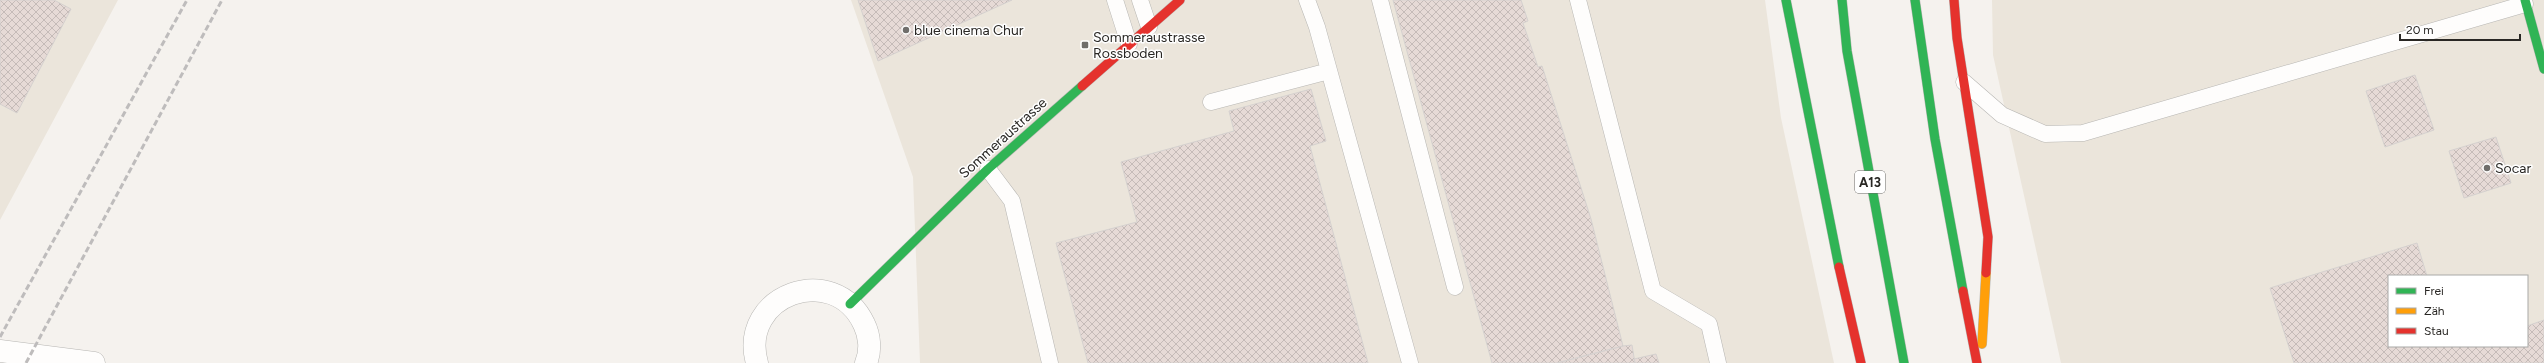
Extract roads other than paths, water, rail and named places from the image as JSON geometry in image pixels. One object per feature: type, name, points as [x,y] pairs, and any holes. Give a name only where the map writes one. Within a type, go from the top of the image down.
[{"type":"main road","name":"Sommeraustrasse","points":[[850,304],[988,168],[1180,0]]},
{"type":"main road","points":[[1786,0],[1848,314],[1861,363]]},
{"type":"main road","name":"A13","points":[[1842,0],[1847,51],[1904,363]]},
{"type":"main road","points":[[1915,0],[1936,139],[1977,363]]},
{"type":"main road","points":[[1954,0],[1964,82],[1988,237],[1981,363]]},
{"type":"main road","points":[[2525,2],[2544,69]]},
{"type":"street","points":[[757,363],[754,347],[756,332],[770,307],[782,298],[809,290],[824,290],[850,304],[860,315],[866,329],[869,344],[866,363]]},
{"type":"street","points":[[0,351],[94,363]]},
{"type":"lane","points":[[1115,0],[1129,44]]},
{"type":"lane","points":[[1140,0],[1149,27]]},
{"type":"lane","points":[[1307,0],[1329,71],[1410,363]]},
{"type":"lane","points":[[1380,0],[1455,287]]},
{"type":"lane","points":[[1578,0],[1653,291],[1709,324],[1718,363]]},
{"type":"lane","points":[[1964,82],[2002,116],[2045,134],[2083,133],[2525,2]]},
{"type":"lane","points":[[1211,102],[1329,71]]},
{"type":"lane","points":[[988,168],[1012,201],[1050,363]]},
{"type":"railway","points":[[0,337],[187,0]]},
{"type":"railway","points":[[26,363],[222,0]]},
{"type":"place","name":"blue cinema Chur","points":[[906,30]]},
{"type":"place","name":"Sommeraustrasse Rossboden","points":[[1085,45]]},
{"type":"place","name":"Socar","points":[[2487,168]]}]
